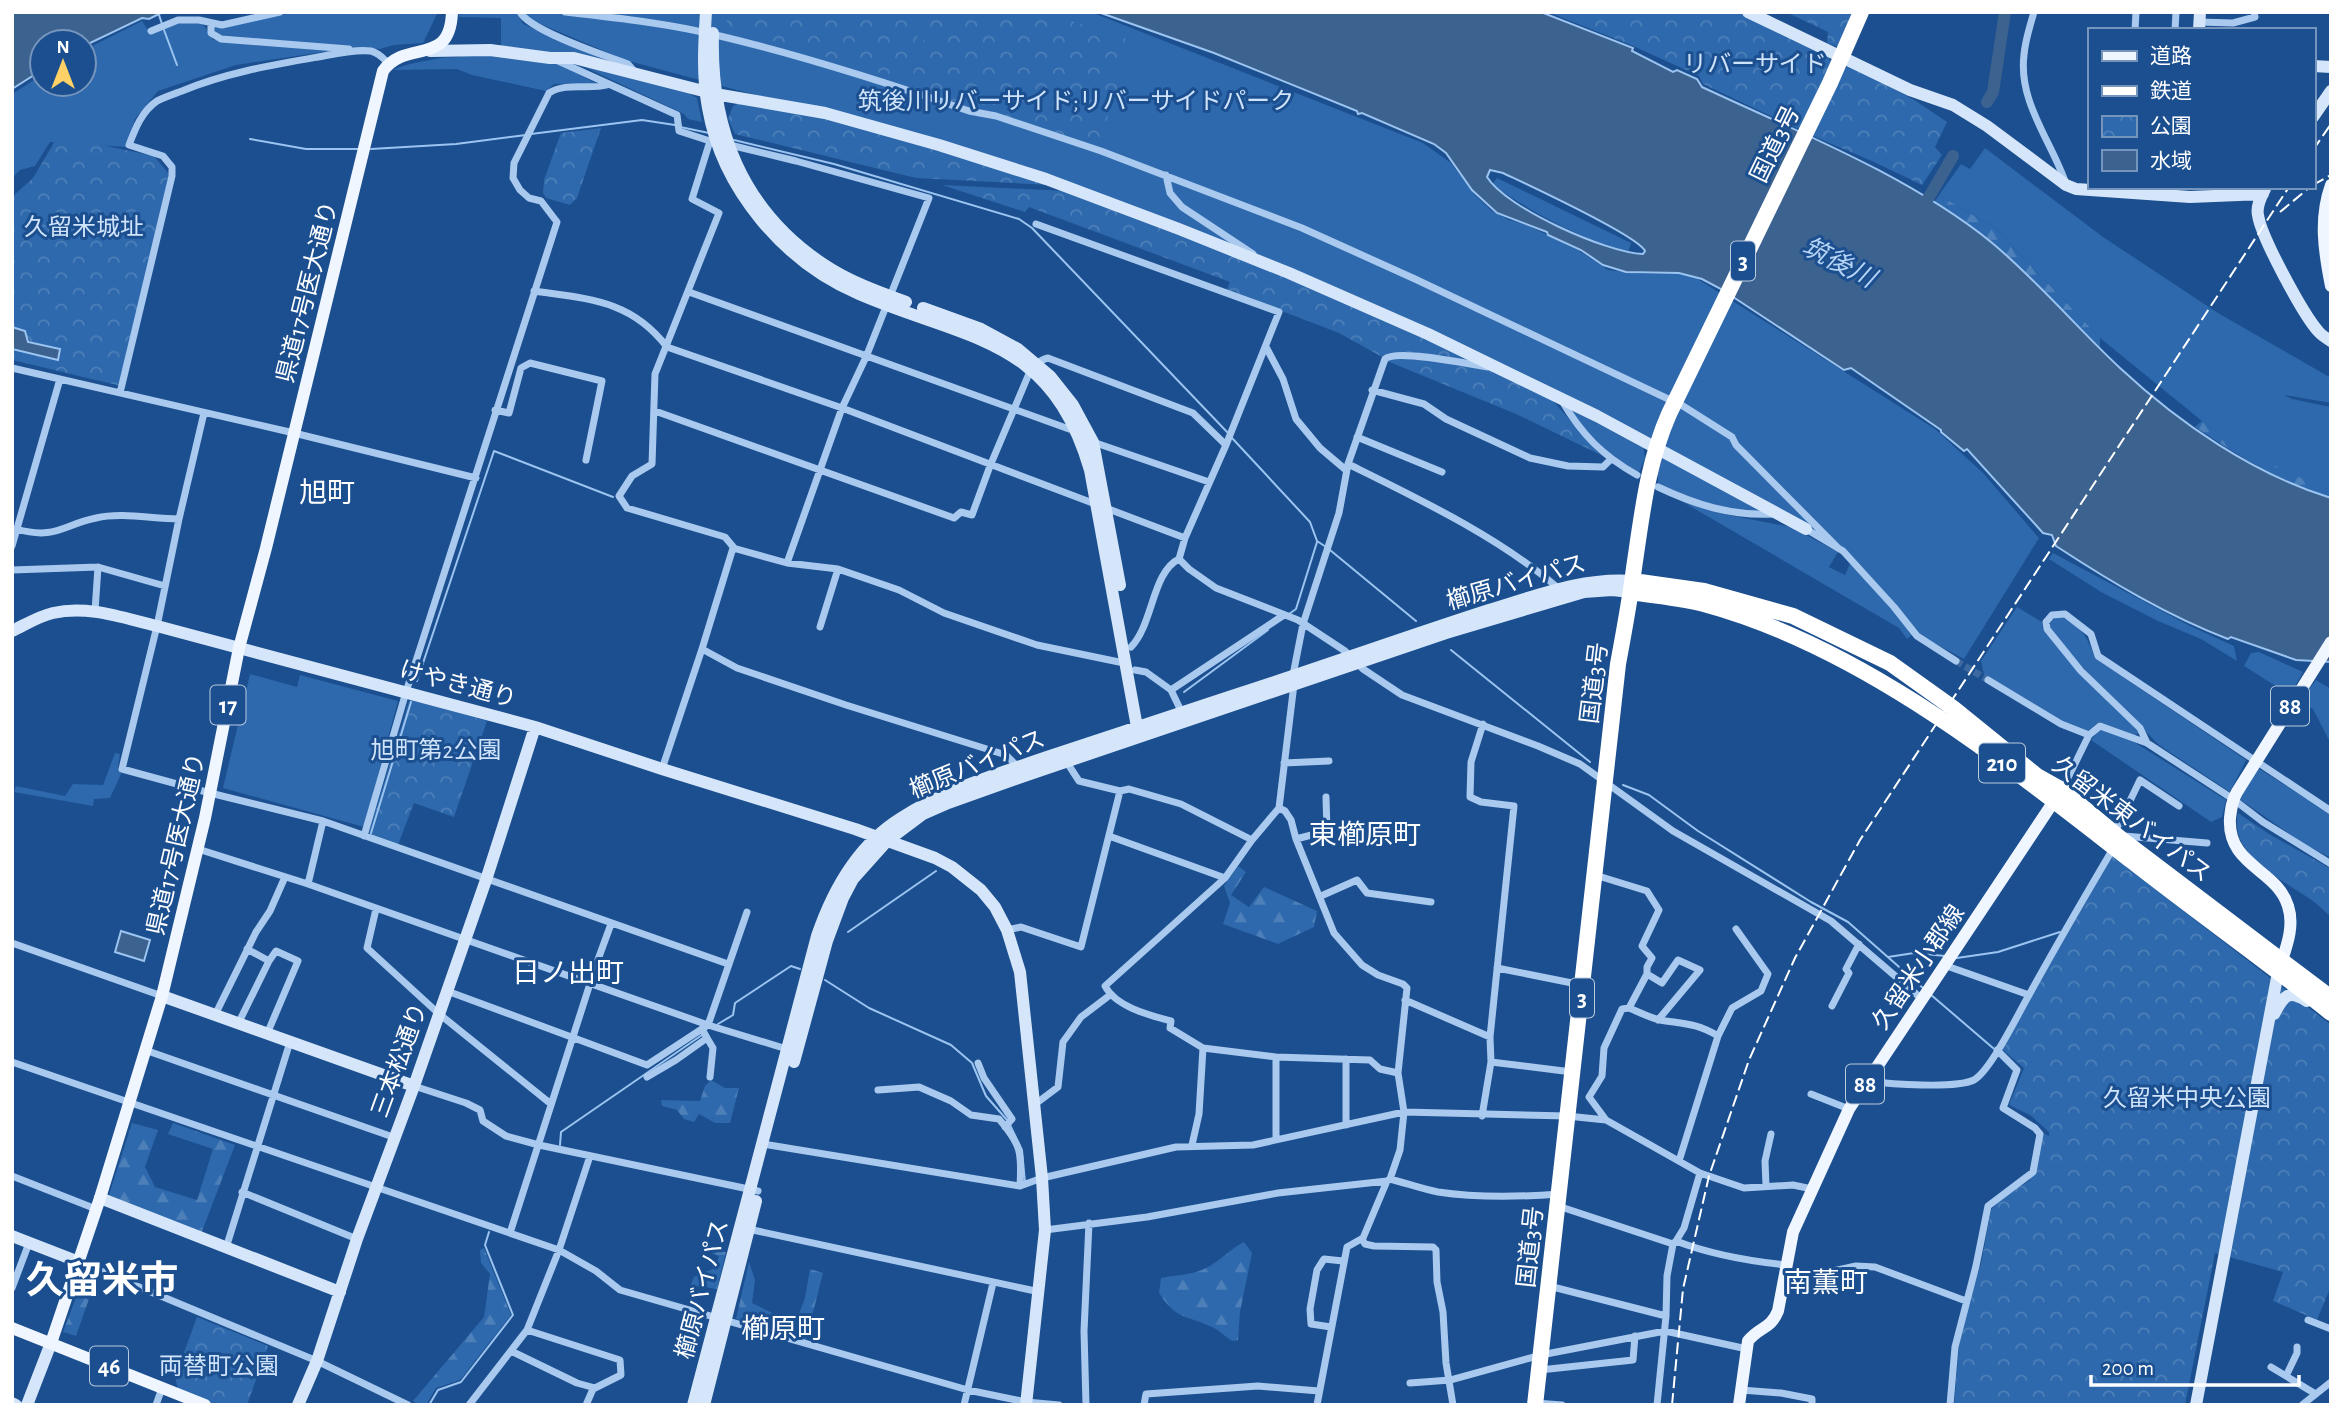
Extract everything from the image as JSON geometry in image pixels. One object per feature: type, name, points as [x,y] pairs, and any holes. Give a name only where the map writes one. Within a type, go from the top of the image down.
[{"type":"highway","name":"国道3号","points":[[1535,1404],[1618,664],[1646,484],[1656,444],[1843,56],[1861,12]]},
{"type":"highway","name":"久留米東バイパス","points":[[1632,587],[1704,591],[1747,602],[1793,616],[1890,663],[1921,684],[2058,795],[2280,965],[2331,999]]},
{"type":"highway","name":"久留米東バイパス","points":[[2058,795],[2280,965],[2331,1015]]},
{"type":"main road","points":[[388,63],[401,55],[435,48],[448,36],[452,12]]},
{"type":"main road","name":"県道17号医大通り","points":[[51,1343],[98,1203],[162,996],[198,849],[239,648],[383,71],[388,63]]},
{"type":"main road","points":[[2331,185],[2325,202],[2323,237],[2331,286]]},
{"type":"main road","name":"88","points":[[2280,965],[2290,933],[2288,904],[2280,892],[2247,861],[2232,840],[2230,827],[2235,796],[2331,642]]},
{"type":"main road","name":"久留米小郡線","points":[[1747,1349],[1748,1341],[1773,1322],[1778,1311],[1794,1231],[1849,1109],[2058,795]]},
{"type":"main road","name":"46","points":[[12,1328],[205,1405]]},
{"type":"main road","points":[[1739,1405],[1747,1349]]},
{"type":"street","points":[[152,31],[191,19],[222,24],[280,12]]},
{"type":"street","points":[[520,12],[526,21],[628,64],[635,72]]},
{"type":"street","points":[[565,12],[723,37],[806,58],[969,111],[996,116],[1166,175],[1291,224],[1403,273],[1683,406],[1732,438],[1838,548],[1858,565],[1917,636],[1955,661]]},
{"type":"street","points":[[706,12],[710,90],[716,123],[748,186],[774,228],[823,265],[889,301],[981,329],[1002,339],[1073,405],[1093,442],[1141,730]]},
{"type":"street","points":[[710,90],[714,12]]},
{"type":"street","points":[[1748,12],[1910,90],[1953,105],[1987,126],[2066,185],[2076,189],[2124,190],[2190,197],[2265,189],[2258,215],[2267,239],[2292,291],[2318,331],[2331,341]]},
{"type":"street","points":[[2034,12],[2023,57],[2026,88],[2032,110],[2060,164],[2066,185]]},
{"type":"street","points":[[2199,21],[2233,23],[2255,17],[2254,12]]},
{"type":"street","points":[[211,24],[211,33],[221,39],[378,53],[388,63]]},
{"type":"street","points":[[435,48],[574,58],[710,90],[825,113],[939,145],[1100,199],[1267,263],[1501,369],[1656,444],[1838,548]]},
{"type":"street","points":[[120,393],[172,176],[172,167],[163,156],[129,145],[135,127],[146,111],[157,101],[224,76],[358,51]]},
{"type":"street","points":[[550,58],[677,115],[677,125],[710,141],[796,160],[929,198],[866,357],[842,408],[787,563]]},
{"type":"street","points":[[365,836],[406,692],[557,222],[541,201],[529,198],[520,190],[513,178],[514,163],[549,93],[571,87],[607,85]]},
{"type":"street","points":[[2315,114],[2331,91]]},
{"type":"street","points":[[710,141],[692,198],[719,213],[655,374],[656,411],[652,464],[632,476],[619,496],[627,508],[725,537],[735,549],[787,563],[838,569],[899,590],[944,612],[1037,645],[1119,662],[1146,671],[1171,690],[1182,713]]},
{"type":"street","points":[[1166,175],[1170,193],[1182,207],[1267,263]]},
{"type":"street","points":[[1036,224],[1279,312],[1185,538],[1179,559],[1165,571],[1140,636],[1131,646]]},
{"type":"street","points":[[534,291],[589,299],[627,311],[653,328],[667,347],[842,408],[1185,538]]},
{"type":"street","points":[[689,292],[1014,410],[1069,429],[1075,427]]},
{"type":"street","points":[[1266,347],[1283,379],[1296,419],[1320,448],[1347,467],[1406,493],[1529,563],[1559,589]]},
{"type":"street","points":[[1398,1073],[1380,1069],[1370,1060],[1276,1057],[1203,1048],[1170,1028],[1171,1021],[1144,1013],[1110,995],[1105,986],[1225,878],[1279,808],[1300,622],[1339,513],[1347,467],[1385,359],[1395,354],[1501,369]]},
{"type":"street","points":[[656,411],[954,518],[961,512],[972,515],[990,466],[1034,366],[1048,358],[1193,413],[1228,438]]},
{"type":"street","points":[[495,410],[509,413],[521,368],[530,363],[603,381],[586,460]]},
{"type":"street","points":[[1034,366],[1075,427],[1102,507],[1131,646],[1131,666]]},
{"type":"street","points":[[12,368],[476,478]]},
{"type":"street","points":[[12,546],[60,379]]},
{"type":"street","points":[[1372,390],[1424,404],[1446,419],[1530,458],[1568,466],[1603,467],[1610,460]]},
{"type":"street","points":[[1560,398],[1572,419],[1610,460],[1637,475]]},
{"type":"street","points":[[204,413],[178,519],[157,626],[121,767],[127,771],[209,793],[323,821],[728,964]]},
{"type":"street","points":[[1357,437],[1442,472]]},
{"type":"street","points":[[1093,442],[1209,482]]},
{"type":"street","points":[[1658,487],[1708,508],[1748,514],[1777,514]]},
{"type":"street","points":[[16,529],[54,533],[95,518],[114,516],[178,519]]},
{"type":"street","points":[[662,769],[733,548],[735,549]]},
{"type":"street","points":[[1179,559],[1216,588],[1300,622],[1402,695],[1483,724],[1580,764],[1673,831],[1831,921],[1922,999]]},
{"type":"street","points":[[12,570],[99,567],[165,586]]},
{"type":"street","points":[[95,611],[99,567]]},
{"type":"street","points":[[821,626],[838,569]]},
{"type":"street","name":"櫛原バイパス","points":[[704,1405],[722,1319],[825,914],[847,872],[900,818],[946,793],[1021,771],[1559,589],[1596,580],[1632,587]]},
{"type":"street","name":"櫛原バイパス","points":[[1444,629],[1584,592],[1632,587]]},
{"type":"street","name":"けやき通り","points":[[12,631],[53,613],[95,611],[157,626],[535,727],[881,839],[934,858],[966,877],[995,908],[1007,930],[1020,972],[1045,1230],[1026,1403]]},
{"type":"street","points":[[2147,743],[2140,728],[2081,671],[2047,629],[2046,622],[2052,615],[2065,614],[2091,634],[2098,656],[2331,811]]},
{"type":"street","points":[[1171,690],[1284,615]]},
{"type":"street","points":[[702,649],[737,667],[858,709],[1006,755],[1021,771]]},
{"type":"street","name":"櫛原バイパス","points":[[1021,771],[1066,761],[1182,713],[1294,679]]},
{"type":"street","points":[[1988,680],[2061,724],[2089,735]]},
{"type":"street","points":[[1482,1116],[1491,1062],[1490,1037],[1514,806],[1481,802],[1469,797],[1471,762],[1483,724]]},
{"type":"street","points":[[2058,795],[2089,735],[2099,726],[2147,743],[2235,796],[2263,822],[2331,864]]},
{"type":"street","name":"三本松通り","points":[[298,1405],[317,1361],[375,1186],[414,1086],[535,727]]},
{"type":"street","points":[[1066,761],[1079,781],[1120,791],[1129,789],[1181,804],[1252,840]]},
{"type":"street","points":[[1284,763],[1329,761]]},
{"type":"street","points":[[1867,1081],[1908,1084],[1962,1083],[1975,1079],[1997,1050],[2029,995],[2140,780],[2179,806]]},
{"type":"street","points":[[1007,930],[1021,927],[1082,947],[1120,791]]},
{"type":"street","points":[[1296,839],[1327,831],[1326,797]]},
{"type":"street","points":[[1279,808],[1285,811],[1291,820],[1334,933],[1362,965],[1407,988],[1398,1073],[1404,1112],[1400,1150],[1362,1239],[1347,1247],[1317,1405]]},
{"type":"street","points":[[308,884],[323,821]]},
{"type":"street","points":[[2111,835],[2207,843]]},
{"type":"street","points":[[1109,836],[1225,878]]},
{"type":"street","points":[[198,849],[465,939],[705,1027],[792,1051]]},
{"type":"street","points":[[1594,875],[1647,891],[1659,910],[1642,946],[1652,958],[1647,974],[1629,1008]]},
{"type":"street","points":[[215,1015],[285,877]]},
{"type":"street","points":[[1321,896],[1357,880],[1367,893],[1431,902]]},
{"type":"street","points":[[376,909],[367,948],[438,1013],[551,1104]]},
{"type":"street","points":[[710,1077],[713,1048],[705,1027],[747,912]]},
{"type":"street","points":[[510,1233],[611,924]]},
{"type":"street","points":[[1679,1161],[1718,1036],[1732,1008],[1761,991],[1768,974],[1736,929]]},
{"type":"street","points":[[12,943],[466,1102],[480,1110],[482,1121],[506,1136],[754,1190]]},
{"type":"street","points":[[1832,1006],[1849,973],[1846,969],[1859,944]]},
{"type":"street","points":[[247,949],[269,961]]},
{"type":"street","points":[[238,1024],[276,951],[298,961],[267,1034]]},
{"type":"street","points":[[1647,974],[1662,983],[1678,960],[1700,970],[1658,1020]]},
{"type":"street","points":[[1944,965],[2029,995]]},
{"type":"street","points":[[2196,1405],[2280,965]]},
{"type":"street","points":[[1497,968],[1583,985]]},
{"type":"street","points":[[446,991],[647,1065],[705,1027]]},
{"type":"street","points":[[2268,1027],[2282,1000],[2289,994],[2295,994],[2331,1015]]},
{"type":"street","points":[[1034,1105],[1058,1087],[1063,1042],[1081,1017],[1110,995]]},
{"type":"street","points":[[1405,1000],[1490,1037]]},
{"type":"street","points":[[1606,1120],[1589,1097],[1602,1076],[1604,1048],[1622,1009],[1629,1008],[1658,1020],[1702,1026],[1718,1036]]},
{"type":"street","points":[[647,1077],[707,1038]]},
{"type":"street","points":[[225,1249],[290,1042]]},
{"type":"street","points":[[1192,1145],[1199,1114],[1203,1048]]},
{"type":"street","points":[[145,1050],[393,1138]]},
{"type":"street","points":[[1950,1405],[1955,1347],[1988,1206],[2033,1172],[2040,1134],[2003,1108],[2017,1070],[1997,1050]]},
{"type":"street","points":[[1276,1057],[1276,1139]]},
{"type":"street","points":[[1346,1059],[1346,1125]]},
{"type":"street","points":[[12,1062],[559,1250],[596,1270],[621,1290],[968,1390],[1026,1403],[1059,1405]]},
{"type":"street","points":[[1491,1062],[1572,1072]]},
{"type":"street","points":[[978,1063],[984,1078],[1012,1119],[1005,1127]]},
{"type":"street","points":[[878,1090],[919,1087],[951,1101],[971,1115],[999,1119],[1016,1139],[1021,1159],[1020,1186]]},
{"type":"street","points":[[1811,1094],[1849,1109]]},
{"type":"street","points":[[767,1144],[1020,1186],[1042,1178],[1176,1147],[1253,1145],[1404,1112],[1567,1116],[1606,1120],[1699,1173],[1744,1188],[1793,1185],[1812,1189]]},
{"type":"street","points":[[1766,1186],[1766,1161],[1771,1134]]},
{"type":"street","points":[[469,1405],[527,1330],[559,1250],[590,1156]]},
{"type":"street","points":[[1657,1405],[1665,1331],[1667,1276],[1674,1242],[1684,1228],[1699,1173]]},
{"type":"street","points":[[12,1176],[98,1203],[340,1292]]},
{"type":"street","points":[[1045,1230],[1147,1217],[1278,1193],[1389,1180],[1437,1191],[1558,1200],[1706,1252],[1815,1275],[1856,1266],[1875,1267],[1966,1301]]},
{"type":"street","points":[[242,1192],[357,1239]]},
{"type":"street","points":[[1086,1405],[1084,1331],[1089,1223]]},
{"type":"street","points":[[745,1228],[1040,1292]]},
{"type":"street","points":[[12,1236],[317,1361],[408,1405]]},
{"type":"street","points":[[1362,1239],[1365,1244],[1374,1246],[1433,1247],[1436,1250],[1437,1282],[1453,1405]]},
{"type":"street","points":[[12,1288],[29,1243]]},
{"type":"street","points":[[1331,1327],[1311,1324],[1310,1309],[1317,1270],[1324,1259],[1343,1261]]},
{"type":"street","points":[[964,1405],[993,1283]]},
{"type":"street","points":[[1549,1286],[1666,1316]]},
{"type":"street","name":"櫛原バイパス","points":[[694,1405],[722,1319]]},
{"type":"street","points":[[2308,1320],[2331,1329]]},
{"type":"street","points":[[527,1330],[621,1360],[621,1375],[595,1388],[586,1405]]},
{"type":"street","points":[[1410,1383],[1450,1380],[1540,1363],[1635,1335],[1665,1331],[1747,1349]]},
{"type":"street","points":[[1540,1363],[1633,1360],[1635,1335]]},
{"type":"street","points":[[27,1405],[51,1343]]},
{"type":"street","points":[[2286,1376],[2297,1353],[2297,1347]]},
{"type":"street","points":[[511,1350],[577,1383],[595,1388]]},
{"type":"street","points":[[2271,1367],[2314,1394]]},
{"type":"street","points":[[2302,1405],[2331,1382]]},
{"type":"street","points":[[1144,1405],[1146,1394],[1158,1393],[1258,1386],[1319,1391]]},
{"type":"street","points":[[156,1405],[162,1388]]},
{"type":"street","points":[[1741,1390],[1812,1399],[1812,1405]]},
{"type":"street","points":[[1535,1404],[1562,1405]]},
{"type":"green space","points":[[299,12],[438,12],[423,43],[380,49],[223,37],[215,32],[213,26]]},
{"type":"green space","points":[[458,12],[516,12],[523,24],[604,60],[501,47],[501,18],[459,17]]},
{"type":"green space","name":"筑後川リバーサイド;リバーサイドパーク","points":[[524,12],[579,15],[580,12],[1091,12],[1423,143],[1451,163],[1475,195],[1492,211],[1578,250],[1608,270],[1641,274],[1681,274],[1696,278],[1935,429],[1983,473],[2039,538],[1964,659],[1919,635],[1845,549],[1651,439],[1275,263],[930,142],[625,60],[529,19]]},
{"type":"green space","points":[[728,12],[925,12],[904,80],[726,27]]},
{"type":"green space","points":[[933,12],[1043,12],[1133,41],[1098,146],[908,89]]},
{"type":"green space","name":"リバーサイド","points":[[1548,12],[1737,12],[1827,55],[1832,64],[1801,130],[1703,84],[1699,76]]},
{"type":"green space","points":[[1786,12],[1853,12],[1841,44],[1836,46],[1827,43],[1828,32]]},
{"type":"green space","points":[[142,21],[150,33],[177,23],[192,21],[204,26],[213,40],[330,51],[236,65],[158,91],[135,119],[126,147],[50,142],[35,166],[20,170],[12,178],[12,94],[28,84],[28,98],[98,98],[98,43]]},
{"type":"green space","points":[[468,53],[547,59],[596,83],[554,84],[546,91],[472,75],[457,69],[393,70],[417,62],[458,57]]},
{"type":"green space","points":[[574,62],[678,87],[697,98],[702,122],[688,119],[684,114]]},
{"type":"green space","name":"リバーサイド","points":[[1850,65],[1916,101],[1947,122],[1935,147],[1942,155],[1922,185],[1813,136],[1844,69]]},
{"type":"green space","points":[[743,101],[825,118],[936,147],[1050,185],[916,178],[735,134],[728,119],[733,106]]},
{"type":"green space","points":[[601,128],[577,198],[570,205],[546,198],[543,193],[544,180],[561,133]]},
{"type":"green space","name":"久留米城址","points":[[78,140],[154,156],[169,174],[121,386],[12,360],[12,197],[33,178],[55,141]]},
{"type":"green space","points":[[1985,148],[2103,237],[2218,313],[2331,378],[2331,403],[2284,395],[2331,407],[2331,490],[2309,483],[2251,454],[2202,421],[2100,338],[1995,228],[1939,195],[1961,164],[1970,169]]},
{"type":"green space","points":[[1497,178],[1631,243],[1628,253],[1574,232],[1524,206],[1492,185]]},
{"type":"green space","points":[[942,185],[1066,191],[1215,246],[1485,365],[1417,353],[1391,353],[1382,357],[1339,333],[1227,290],[1230,282],[1029,207],[1025,212]]},
{"type":"green space","points":[[1939,195],[1995,228],[2100,338],[2100,347],[1991,242],[1934,203]]},
{"type":"green space","points":[[1397,355],[1501,372],[1545,392],[1601,455],[1516,414],[1387,361]]},
{"type":"green space","points":[[1571,410],[1643,445],[1645,458],[1639,472],[1609,455],[1584,429]]},
{"type":"green space","points":[[2202,421],[2280,468],[2331,490],[2331,498],[2295,485],[2244,458],[2195,427]]},
{"type":"green space","points":[[1661,458],[1667,458],[1764,511],[1762,513],[1708,503],[1670,490],[1658,483]]},
{"type":"green space","points":[[1683,502],[1723,514],[1791,527],[1838,552],[1829,567],[1845,575],[1851,561],[1912,635],[1907,639],[1899,628]]},
{"type":"green space","points":[[2053,553],[2190,626],[2234,646],[2237,661],[2201,639],[2101,592],[2049,559]]},
{"type":"green space","points":[[2017,607],[2042,622],[2043,630],[2140,732],[2135,735],[2099,722],[2086,732],[2056,719],[1984,675],[1981,661]]},
{"type":"green space","points":[[2056,617],[2071,621],[2082,631],[2095,658],[2246,760],[2230,792],[2159,745],[2089,674],[2049,628]]},
{"type":"green space","points":[[2259,652],[2303,672],[2290,695],[2244,666],[2251,653]]},
{"type":"green space","points":[[250,674],[297,687],[300,675],[398,701],[364,827],[223,788]]},
{"type":"green space","points":[[2316,680],[2331,689],[2331,744],[2313,709],[2300,701]]},
{"type":"green space","name":"旭町第2公園","points":[[410,698],[487,721],[454,817],[414,803],[398,845],[368,835]]},
{"type":"green space","points":[[2100,729],[2134,742],[2226,800],[2222,817],[2211,822],[2091,740]]},
{"type":"green space","points":[[115,753],[120,754],[118,767],[121,774],[110,798],[94,799],[93,806],[14,792],[16,786],[65,796],[73,784],[103,785]]},
{"type":"green space","points":[[2258,768],[2331,814],[2331,858],[2304,844],[2238,798]]},
{"type":"green space","points":[[2238,813],[2331,869],[2331,917],[2249,854],[2241,842],[2237,828]]},
{"type":"green space","name":"久留米中央公園","points":[[2112,856],[2331,1025],[2331,1286],[2317,1320],[2273,1301],[2283,1272],[2215,1253],[2185,1405],[1954,1405],[1965,1312],[1981,1264],[1991,1210],[2000,1199],[2029,1181],[2035,1172],[2043,1133],[2049,1136],[2049,1132],[2030,1115],[2009,1105],[2024,1068],[2003,1050],[2003,1046]]},
{"type":"green space","points":[[1238,866],[1246,872],[1231,895],[1249,907],[1264,887],[1317,911],[1314,927],[1278,944],[1223,924],[1230,903],[1224,886]]},
{"type":"green space","points":[[711,1080],[725,1088],[739,1088],[730,1123],[715,1123],[699,1114],[694,1122],[684,1119],[677,1110],[662,1106],[661,1100],[700,1101],[705,1086]]},
{"type":"green space","points":[[132,1123],[158,1130],[145,1167],[155,1187],[197,1200],[213,1149],[168,1134],[173,1123],[235,1145],[201,1234],[109,1195]]},
{"type":"green space","points":[[1244,1242],[1252,1253],[1240,1312],[1238,1340],[1232,1341],[1214,1328],[1177,1313],[1159,1293],[1161,1278],[1201,1270]]},
{"type":"green space","points":[[484,1248],[511,1315],[460,1380],[436,1388],[426,1405],[418,1405],[413,1401],[484,1317],[490,1274],[481,1263],[480,1250]]},
{"type":"green space","points":[[712,1250],[726,1252],[717,1289],[691,1285],[694,1277],[715,1268],[719,1256],[711,1253]]},
{"type":"green space","points":[[749,1262],[755,1280],[752,1303],[795,1324],[805,1298],[810,1269],[823,1273],[806,1340],[736,1319]]},
{"type":"green space","points":[[77,1295],[89,1299],[76,1336],[63,1332]]},
{"type":"green space","name":"両替町公園","points":[[197,1317],[268,1346],[247,1405],[216,1405],[178,1389],[175,1377]]},
{"type":"water","points":[[12,12],[163,12],[149,19],[142,18],[98,39],[98,28],[28,28],[28,79],[12,89]]},
{"type":"water","name":"筑後川","points":[[1098,12],[1541,12],[1633,48],[1632,51],[1673,72],[1677,70],[1697,79],[1702,87],[1888,175],[1959,218],[1991,242],[2120,368],[2192,427],[2218,445],[2273,475],[2331,498],[2331,662],[2296,660],[2231,637],[2228,639],[2162,609],[2098,572],[2056,546],[2052,535],[2043,533],[1967,449],[1964,451],[1941,430],[1851,368],[1844,370],[1721,289],[1702,279],[1679,273],[1626,272],[1603,265],[1547,232],[1497,213],[1472,190],[1446,153],[1434,144],[1214,53]],"holes":[[[1490,170],[1503,173],[1603,222],[1645,251],[1643,254],[1627,252],[1606,246],[1535,215],[1514,202],[1487,177]]]},
{"type":"water","points":[[12,327],[25,331],[28,342],[60,349],[58,360],[12,349]]},
{"type":"water","points":[[121,931],[150,940],[144,961],[115,952]]},
{"type":"waterway","points":[[158,12],[162,24]]},
{"type":"waterway","points":[[1987,102],[1993,92],[2005,12]]},
{"type":"waterway","points":[[164,30],[177,65]]},
{"type":"waterway","points":[[531,134],[642,120],[675,125]]},
{"type":"waterway","points":[[680,127],[709,133]]},
{"type":"waterway","points":[[371,149],[456,144],[526,135]]},
{"type":"waterway","points":[[250,139],[306,149],[358,149]]},
{"type":"waterway","points":[[734,140],[834,164],[1019,219],[1032,228],[1229,434]]},
{"type":"waterway","points":[[1919,214],[1953,156]]},
{"type":"waterway","points":[[1232,438],[1310,522],[1317,541],[1326,547]]},
{"type":"waterway","points":[[417,681],[494,451],[613,497]]},
{"type":"waterway","points":[[1289,614],[1296,609],[1317,542]]},
{"type":"waterway","points":[[1330,550],[1416,621]]},
{"type":"waterway","points":[[1184,692],[1268,630]]},
{"type":"waterway","points":[[1451,650],[1590,762]]},
{"type":"waterway","points":[[371,833],[411,702]]},
{"type":"waterway","points":[[1623,785],[1649,795],[1698,831],[1848,922],[1923,988]]},
{"type":"waterway","points":[[848,932],[936,871]]},
{"type":"waterway","points":[[1957,958],[1998,952],[2060,932]]},
{"type":"waterway","points":[[1888,957],[1914,953],[1945,956]]},
{"type":"waterway","points":[[718,1024],[733,1015],[735,1003],[791,966],[800,969]]},
{"type":"waterway","points":[[825,980],[869,1008],[951,1045],[972,1063],[986,1096],[1007,1120]]},
{"type":"waterway","points":[[1930,994],[1993,1048]]},
{"type":"waterway","points":[[560,1145],[561,1132],[702,1035]]},
{"type":"waterway","points":[[1010,1125],[1022,1150],[1025,1182]]},
{"type":"waterway","points":[[429,1405],[438,1390],[461,1382],[513,1315],[485,1245],[489,1232]]},
{"type":"tunnel","points":[[1956,661],[1988,680]]},
{"type":"railway","points":[[2315,147],[2331,124]]},
{"type":"railway","points":[[2315,184],[2331,175]]},
{"type":"railway","points":[[1672,1405],[1683,1289],[1709,1176],[1749,1060],[1795,958],[1860,840],[2288,189]]},
{"type":"railway","points":[[2280,212],[2308,189]]},
{"type":"district","name":"旭町","points":[[327,492]]},
{"type":"district","name":"東櫛原町","points":[[1365,834]]},
{"type":"district","name":"日ノ出町","points":[[568,972]]},
{"type":"district","name":"久留米市","points":[[102,1280]]},
{"type":"district","name":"南薫町","points":[[1826,1282]]},
{"type":"district","name":"櫛原町","points":[[783,1328]]}]
